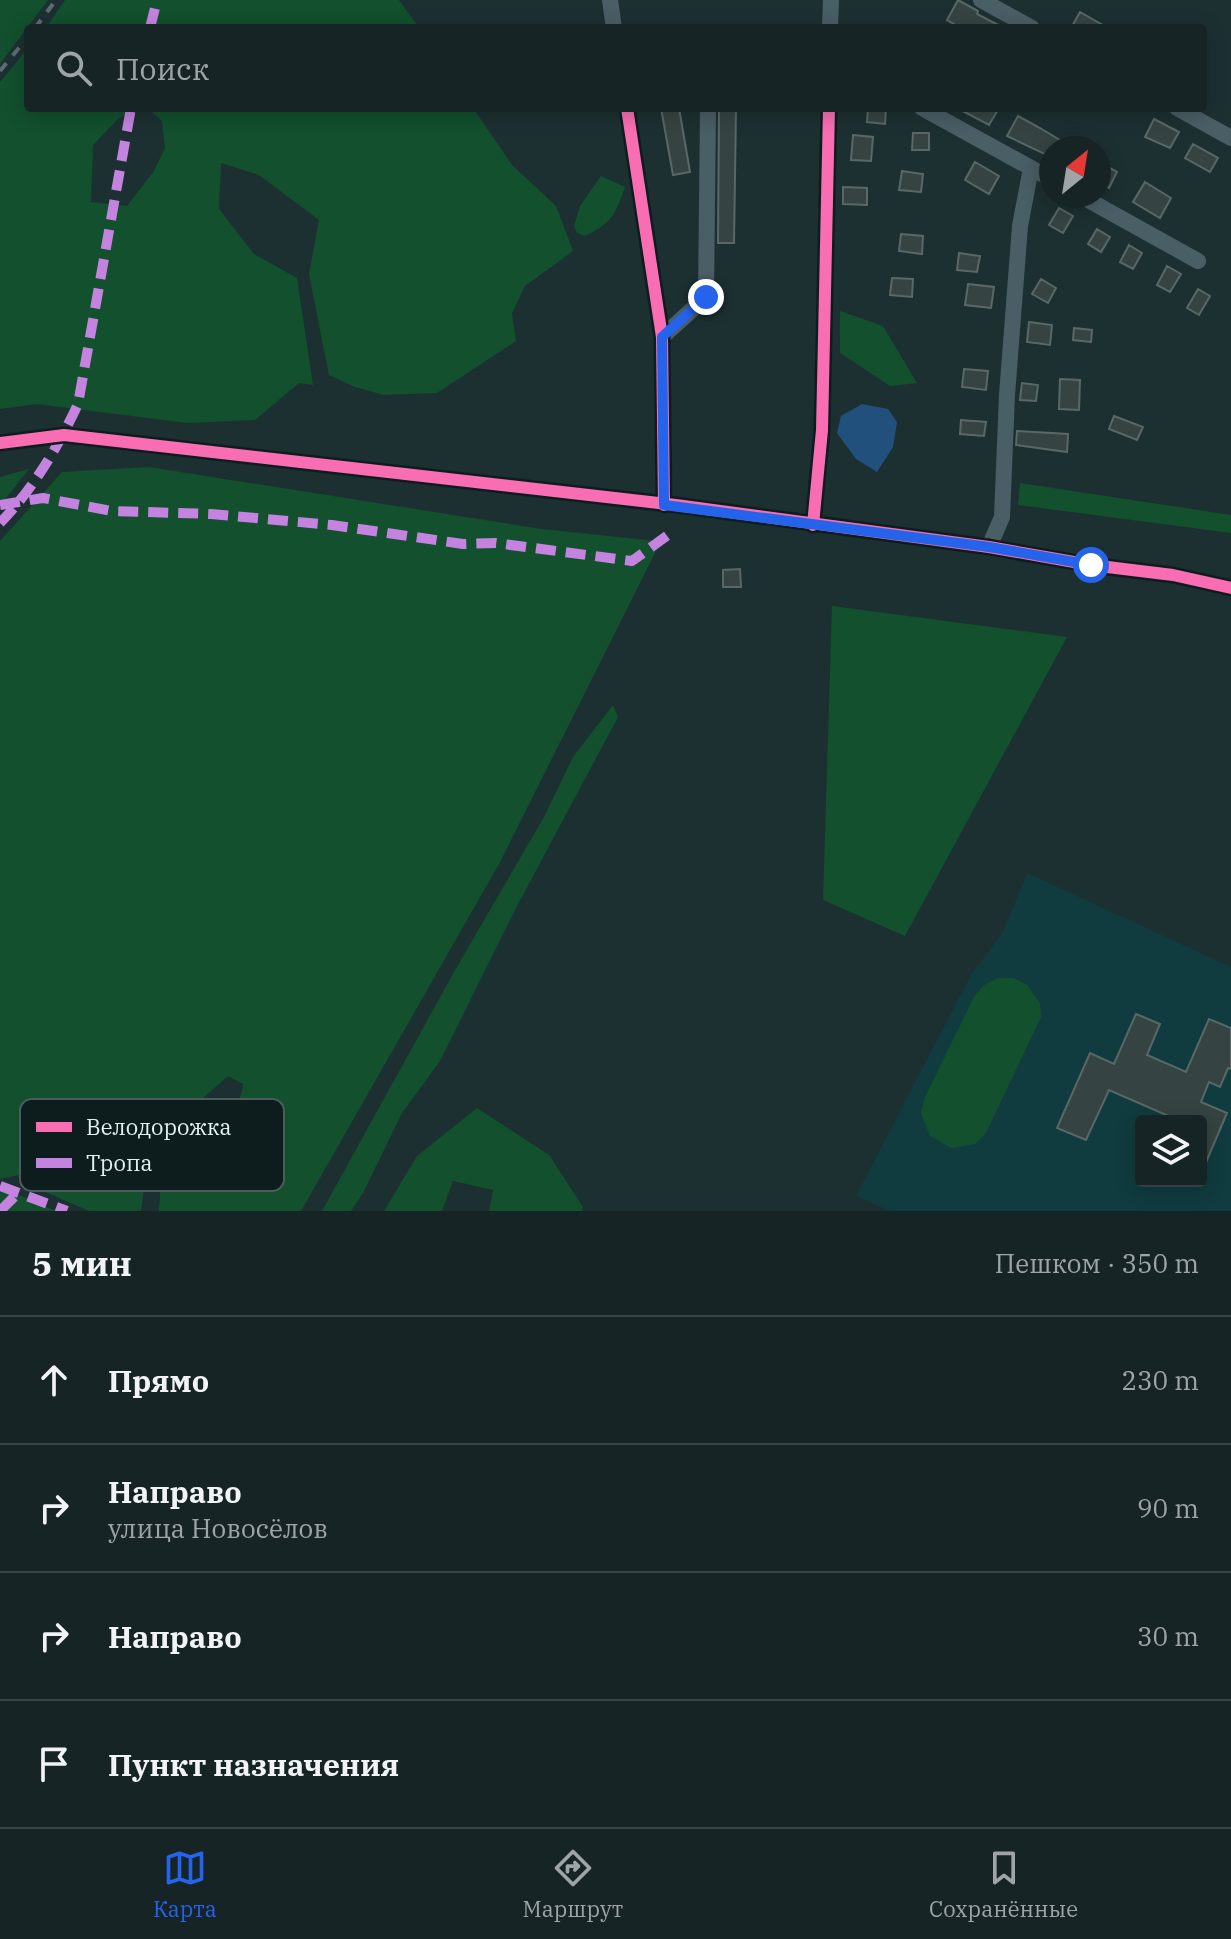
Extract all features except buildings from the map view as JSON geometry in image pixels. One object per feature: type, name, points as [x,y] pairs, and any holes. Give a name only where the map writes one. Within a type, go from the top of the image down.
[{"type":"street","points":[[610,0],[613,24]]},
{"type":"street","points":[[830,24],[831,0]]},
{"type":"street","points":[[981,0],[1025,24]]},
{"type":"street","points":[[628,112],[662,337],[664,505]]},
{"type":"street","points":[[662,337],[706,297],[708,112]]},
{"type":"street","points":[[813,525],[822,430],[829,112]]},
{"type":"street","points":[[929,112],[1039,172]]},
{"type":"street","points":[[1184,112],[1231,138]]},
{"type":"street","points":[[989,547],[1002,517],[1007,395],[1020,226],[1031,168]]},
{"type":"street","points":[[1103,208],[1198,261]]},
{"type":"street","points":[[0,443],[64,435],[664,505],[989,547],[1091,565],[1173,575],[1231,588]]},
{"type":"shaded area","points":[[1027,873],[1231,967],[1231,1211],[890,1211],[856,1196],[971,975],[1003,932]]},
{"type":"green space","points":[[0,0],[48,0],[30,24],[24,24],[24,32],[0,64]]},
{"type":"green space","points":[[65,0],[399,0],[416,24],[49,24]]},
{"type":"green space","points":[[24,53],[24,112],[132,112],[119,118],[93,145],[91,202],[127,206],[154,171],[165,148],[162,121],[152,112],[476,112],[512,165],[556,206],[573,251],[525,286],[512,313],[516,341],[437,393],[384,395],[329,375],[309,274],[319,220],[259,175],[221,163],[219,209],[254,254],[297,278],[313,385],[299,383],[255,420],[187,423],[37,404],[0,409],[0,82]]},
{"type":"green space","points":[[601,176],[625,187],[611,217],[585,236],[577,233],[574,226],[580,206]]},
{"type":"green space","points":[[840,311],[883,326],[917,383],[890,386],[840,353]]},
{"type":"green space","points":[[149,467],[542,529],[665,542],[656,551],[499,864],[301,1211],[159,1211],[160,1191],[284,1191],[284,1099],[239,1099],[243,1084],[228,1076],[202,1099],[20,1099],[20,1175],[0,1179],[0,541],[62,472]]},
{"type":"green space","points":[[29,469],[0,506],[0,477]]},
{"type":"green space","points":[[1020,483],[1231,515],[1231,533],[1018,505]]},
{"type":"green space","points":[[832,606],[1067,637],[905,936],[823,900]]},
{"type":"green space","points":[[613,705],[618,717],[516,908],[440,1061],[402,1113],[351,1211],[322,1211],[544,817],[573,757]]},
{"type":"green space","points":[[998,978],[1014,978],[1027,985],[1040,1003],[1041,1017],[986,1133],[975,1144],[951,1148],[930,1136],[921,1113],[925,1097],[974,997],[984,985]]},
{"type":"green space","points":[[477,1108],[549,1155],[583,1207],[582,1211],[489,1211],[493,1190],[453,1181],[442,1211],[384,1211],[417,1156]]},
{"type":"green space","points":[[0,1191],[21,1196],[56,1211],[0,1211]]},
{"type":"green space","points":[[43,1191],[144,1191],[141,1211],[89,1211]]},
{"type":"water","points":[[862,404],[888,409],[897,422],[893,447],[877,472],[856,459],[837,433],[841,416]]},
{"type":"railway","points":[[38,24],[56,0]]},
{"type":"railway","points":[[0,71],[24,42]]},
{"type":"marked path","points":[[151,24],[157,0]]},
{"type":"marked path","points":[[0,523],[44,467],[78,404],[130,112]]},
{"type":"marked path","points":[[0,505],[43,498],[112,511],[211,514],[332,525],[463,544],[496,543],[632,561],[675,530]]},
{"type":"marked path","points":[[0,1186],[67,1211]]},
{"type":"marked path","points":[[0,1211],[19,1192]]},
{"type":"cycle path","points":[[628,112],[662,337],[664,505]]},
{"type":"cycle path","points":[[813,525],[822,430],[829,112]]},
{"type":"cycle path","points":[[0,443],[64,435],[676,505],[989,547],[1091,565],[1173,575],[1231,588]]},
{"type":"route","points":[[706,297],[662,337],[664,505],[989,547],[1091,565]]}]
